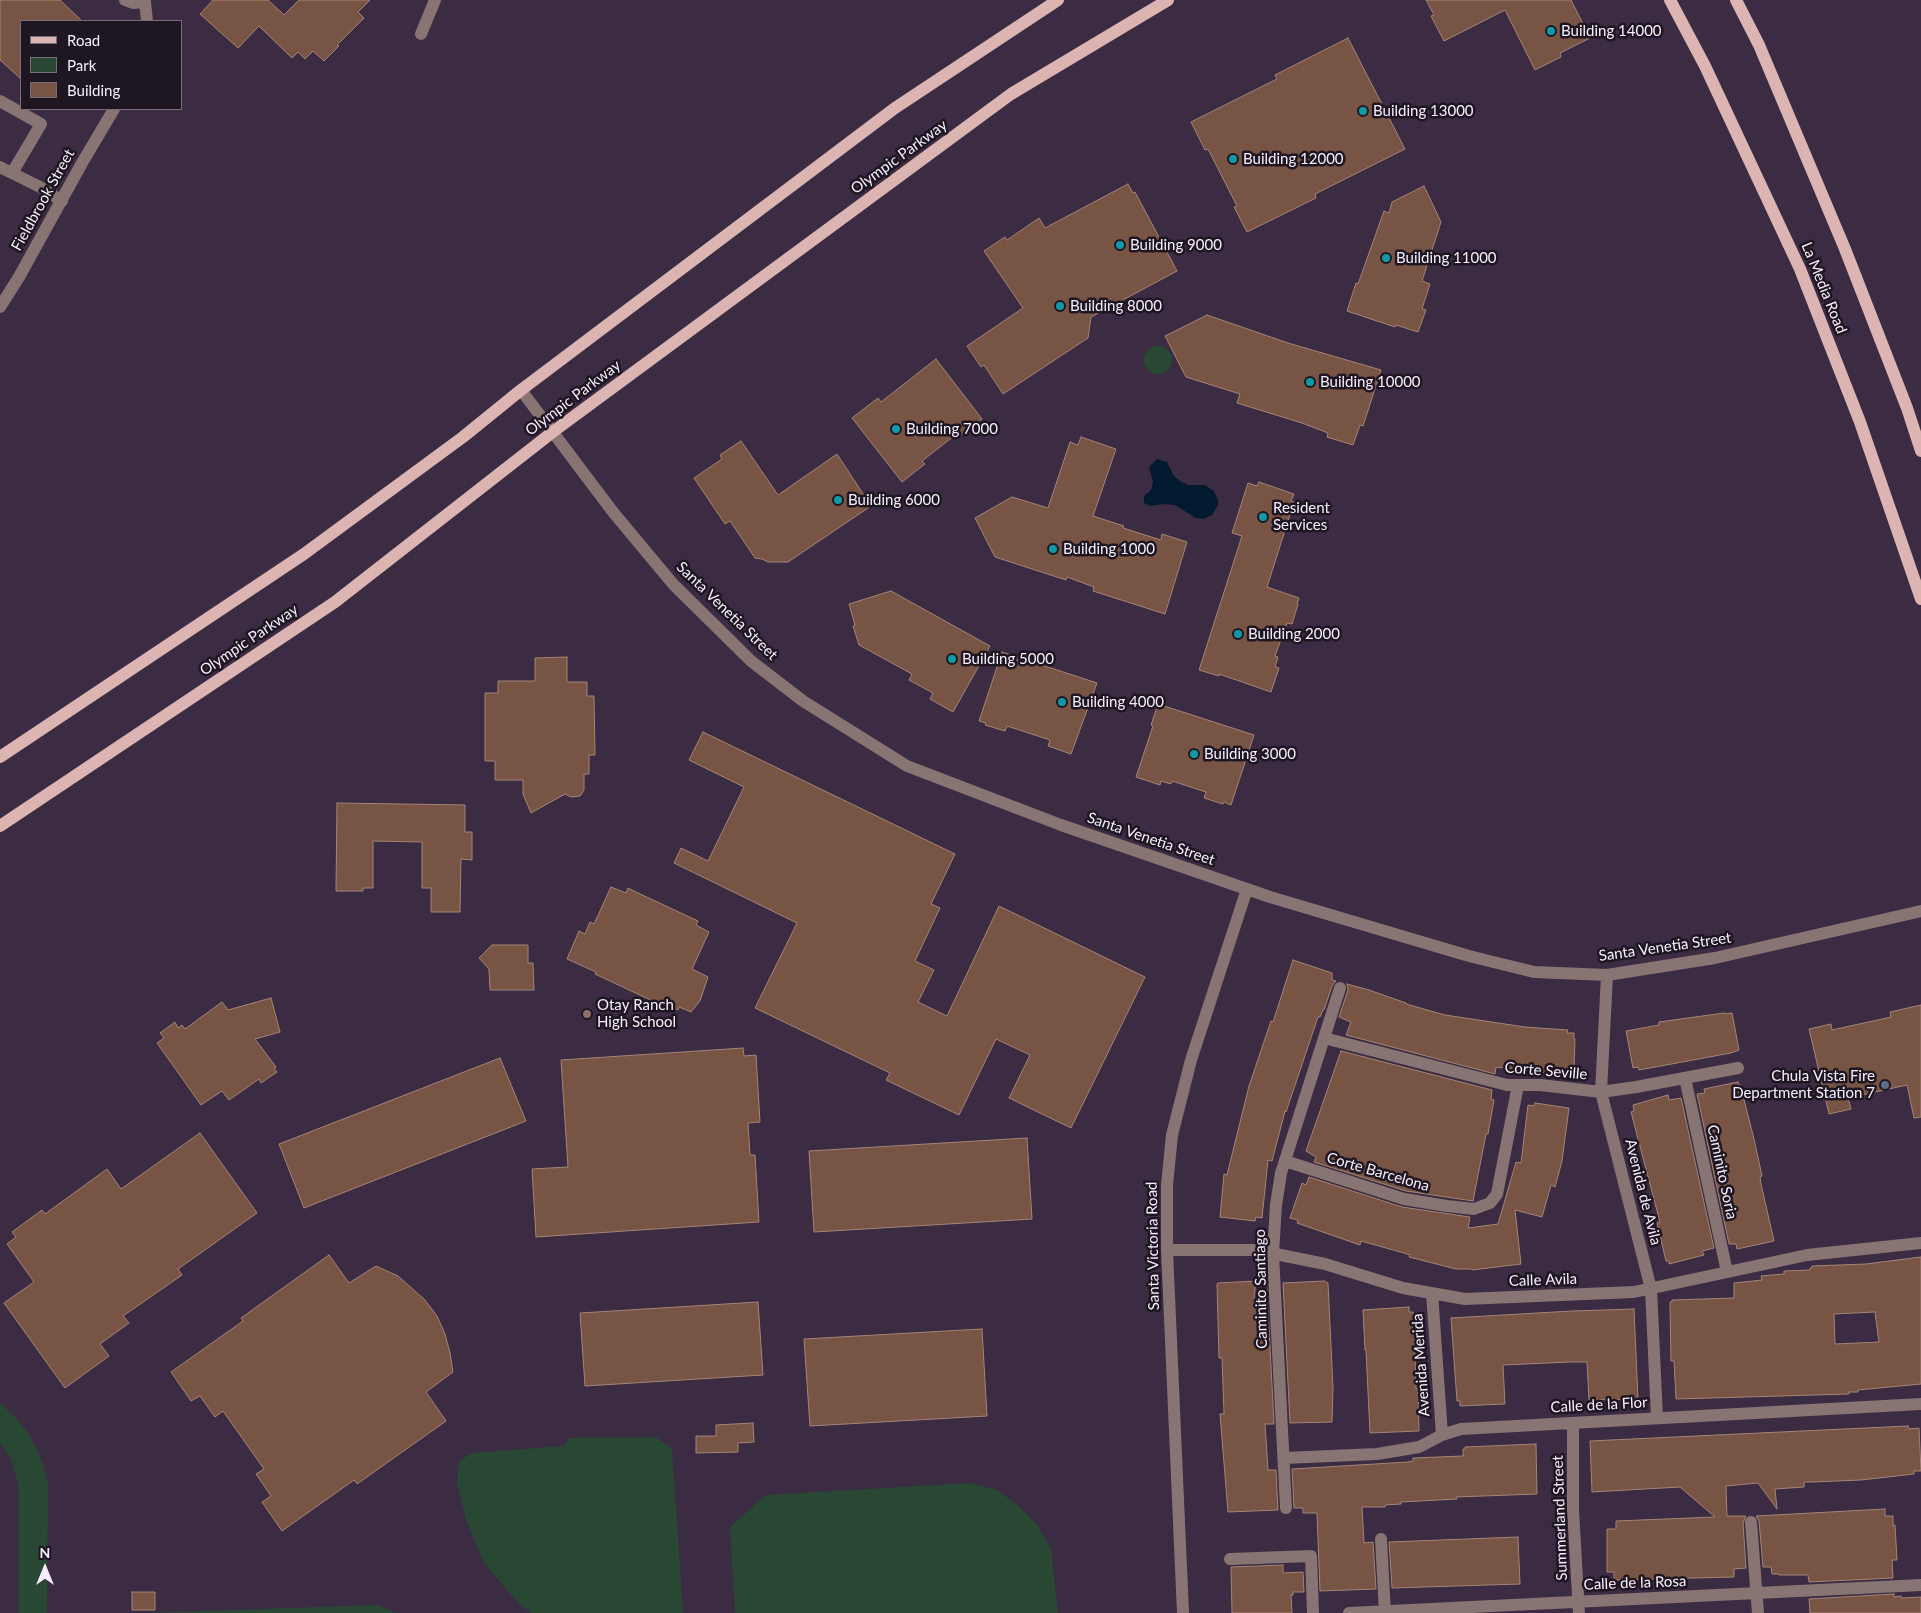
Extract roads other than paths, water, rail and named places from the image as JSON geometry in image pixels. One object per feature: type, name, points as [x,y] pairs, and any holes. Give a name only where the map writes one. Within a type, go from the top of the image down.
[{"type":"main road","points":[[0,757],[304,554],[463,437],[521,390],[895,108],[1058,0]]},
{"type":"main road","name":"Olympic Parkway","points":[[0,826],[336,602],[554,432],[1011,94],[1168,0]]},
{"type":"main road","name":"La Media Road","points":[[1670,0],[1705,66],[1800,269],[1860,422],[1921,599]]},
{"type":"main road","points":[[1736,0],[1759,46],[1845,250],[1921,451]]},
{"type":"street","points":[[124,0],[133,3],[147,1],[147,20]]},
{"type":"street","points":[[421,34],[434,0]]},
{"type":"street","points":[[0,101],[41,124],[12,173]]},
{"type":"street","name":"Fieldbrook Street","points":[[0,307],[113,110]]},
{"type":"street","points":[[0,167],[40,187],[62,201]]},
{"type":"street","name":"Santa Venetia Street","points":[[521,390],[613,512],[673,584],[751,661],[803,701],[907,766],[1061,825],[1247,890],[1469,956],[1534,972],[1607,975],[1715,958],[1921,911]]},
{"type":"street","name":"Santa Victoria Road","points":[[1183,1613],[1167,1250],[1167,1185],[1172,1135],[1191,1060],[1247,890]]},
{"type":"street","name":"Avenida de Avila","points":[[1607,975],[1600,1092],[1651,1289],[1657,1418]]},
{"type":"street","name":"Caminito Santiago","points":[[1286,1508],[1273,1254],[1276,1205],[1281,1173],[1340,988]]},
{"type":"street","name":"Corte Seville","points":[[1324,1038],[1507,1085],[1540,1085],[1600,1092],[1738,1068]]},
{"type":"street","name":"Caminito Soria","points":[[1685,1078],[1728,1272]]},
{"type":"street","name":"Corte Barcelona","points":[[1285,1161],[1404,1199],[1474,1209],[1490,1203],[1497,1194],[1518,1085]]},
{"type":"street","name":"Calle Avila","points":[[1167,1250],[1256,1250],[1325,1264],[1402,1288],[1465,1299],[1634,1292],[1807,1255],[1921,1243]]},
{"type":"street","name":"Avenida Merida","points":[[1432,1293],[1442,1435]]},
{"type":"street","name":"Calle de la Flor","points":[[1284,1458],[1377,1454],[1419,1447],[1442,1435],[1461,1429],[1921,1404]]},
{"type":"street","name":"Summerland Street","points":[[1574,1422],[1574,1510],[1579,1607]]},
{"type":"street","points":[[1751,1522],[1758,1613]]},
{"type":"street","points":[[1381,1539],[1385,1612]]},
{"type":"street","points":[[1230,1559],[1311,1556],[1313,1613]]},
{"type":"street","name":"Calle de la Rosa","points":[[1350,1613],[1579,1607],[1756,1594],[1921,1585]]},
{"type":"water","points":[[1157,459],[1167,462],[1174,476],[1180,481],[1188,485],[1205,485],[1214,491],[1218,505],[1212,515],[1203,519],[1196,518],[1175,505],[1150,506],[1144,503],[1144,496],[1151,490],[1153,482],[1149,467]]},
{"type":"place","name":"Building 14000","points":[[1551,31]]},
{"type":"place","name":"Building 13000","points":[[1363,111]]},
{"type":"place","name":"Building 12000","points":[[1233,159]]},
{"type":"place","name":"Building 9000","points":[[1120,245]]},
{"type":"place","name":"Building 11000","points":[[1386,258]]},
{"type":"place","name":"Building 8000","points":[[1060,306]]},
{"type":"place","name":"Building 10000","points":[[1310,382]]},
{"type":"place","name":"Building 7000","points":[[896,429]]},
{"type":"place","name":"Building 6000","points":[[838,500]]},
{"type":"place","name":"Resident Services","points":[[1263,517]]},
{"type":"place","name":"Building 1000","points":[[1053,549]]},
{"type":"place","name":"Building 2000","points":[[1238,634]]},
{"type":"place","name":"Building 5000","points":[[952,659]]},
{"type":"place","name":"Building 4000","points":[[1062,702]]},
{"type":"place","name":"Building 3000","points":[[1194,754]]},
{"type":"place","name":"Otay Ranch High School","points":[[587,1014]]},
{"type":"place","name":"Chula Vista Fire Department Station 7","points":[[1885,1085]]}]
